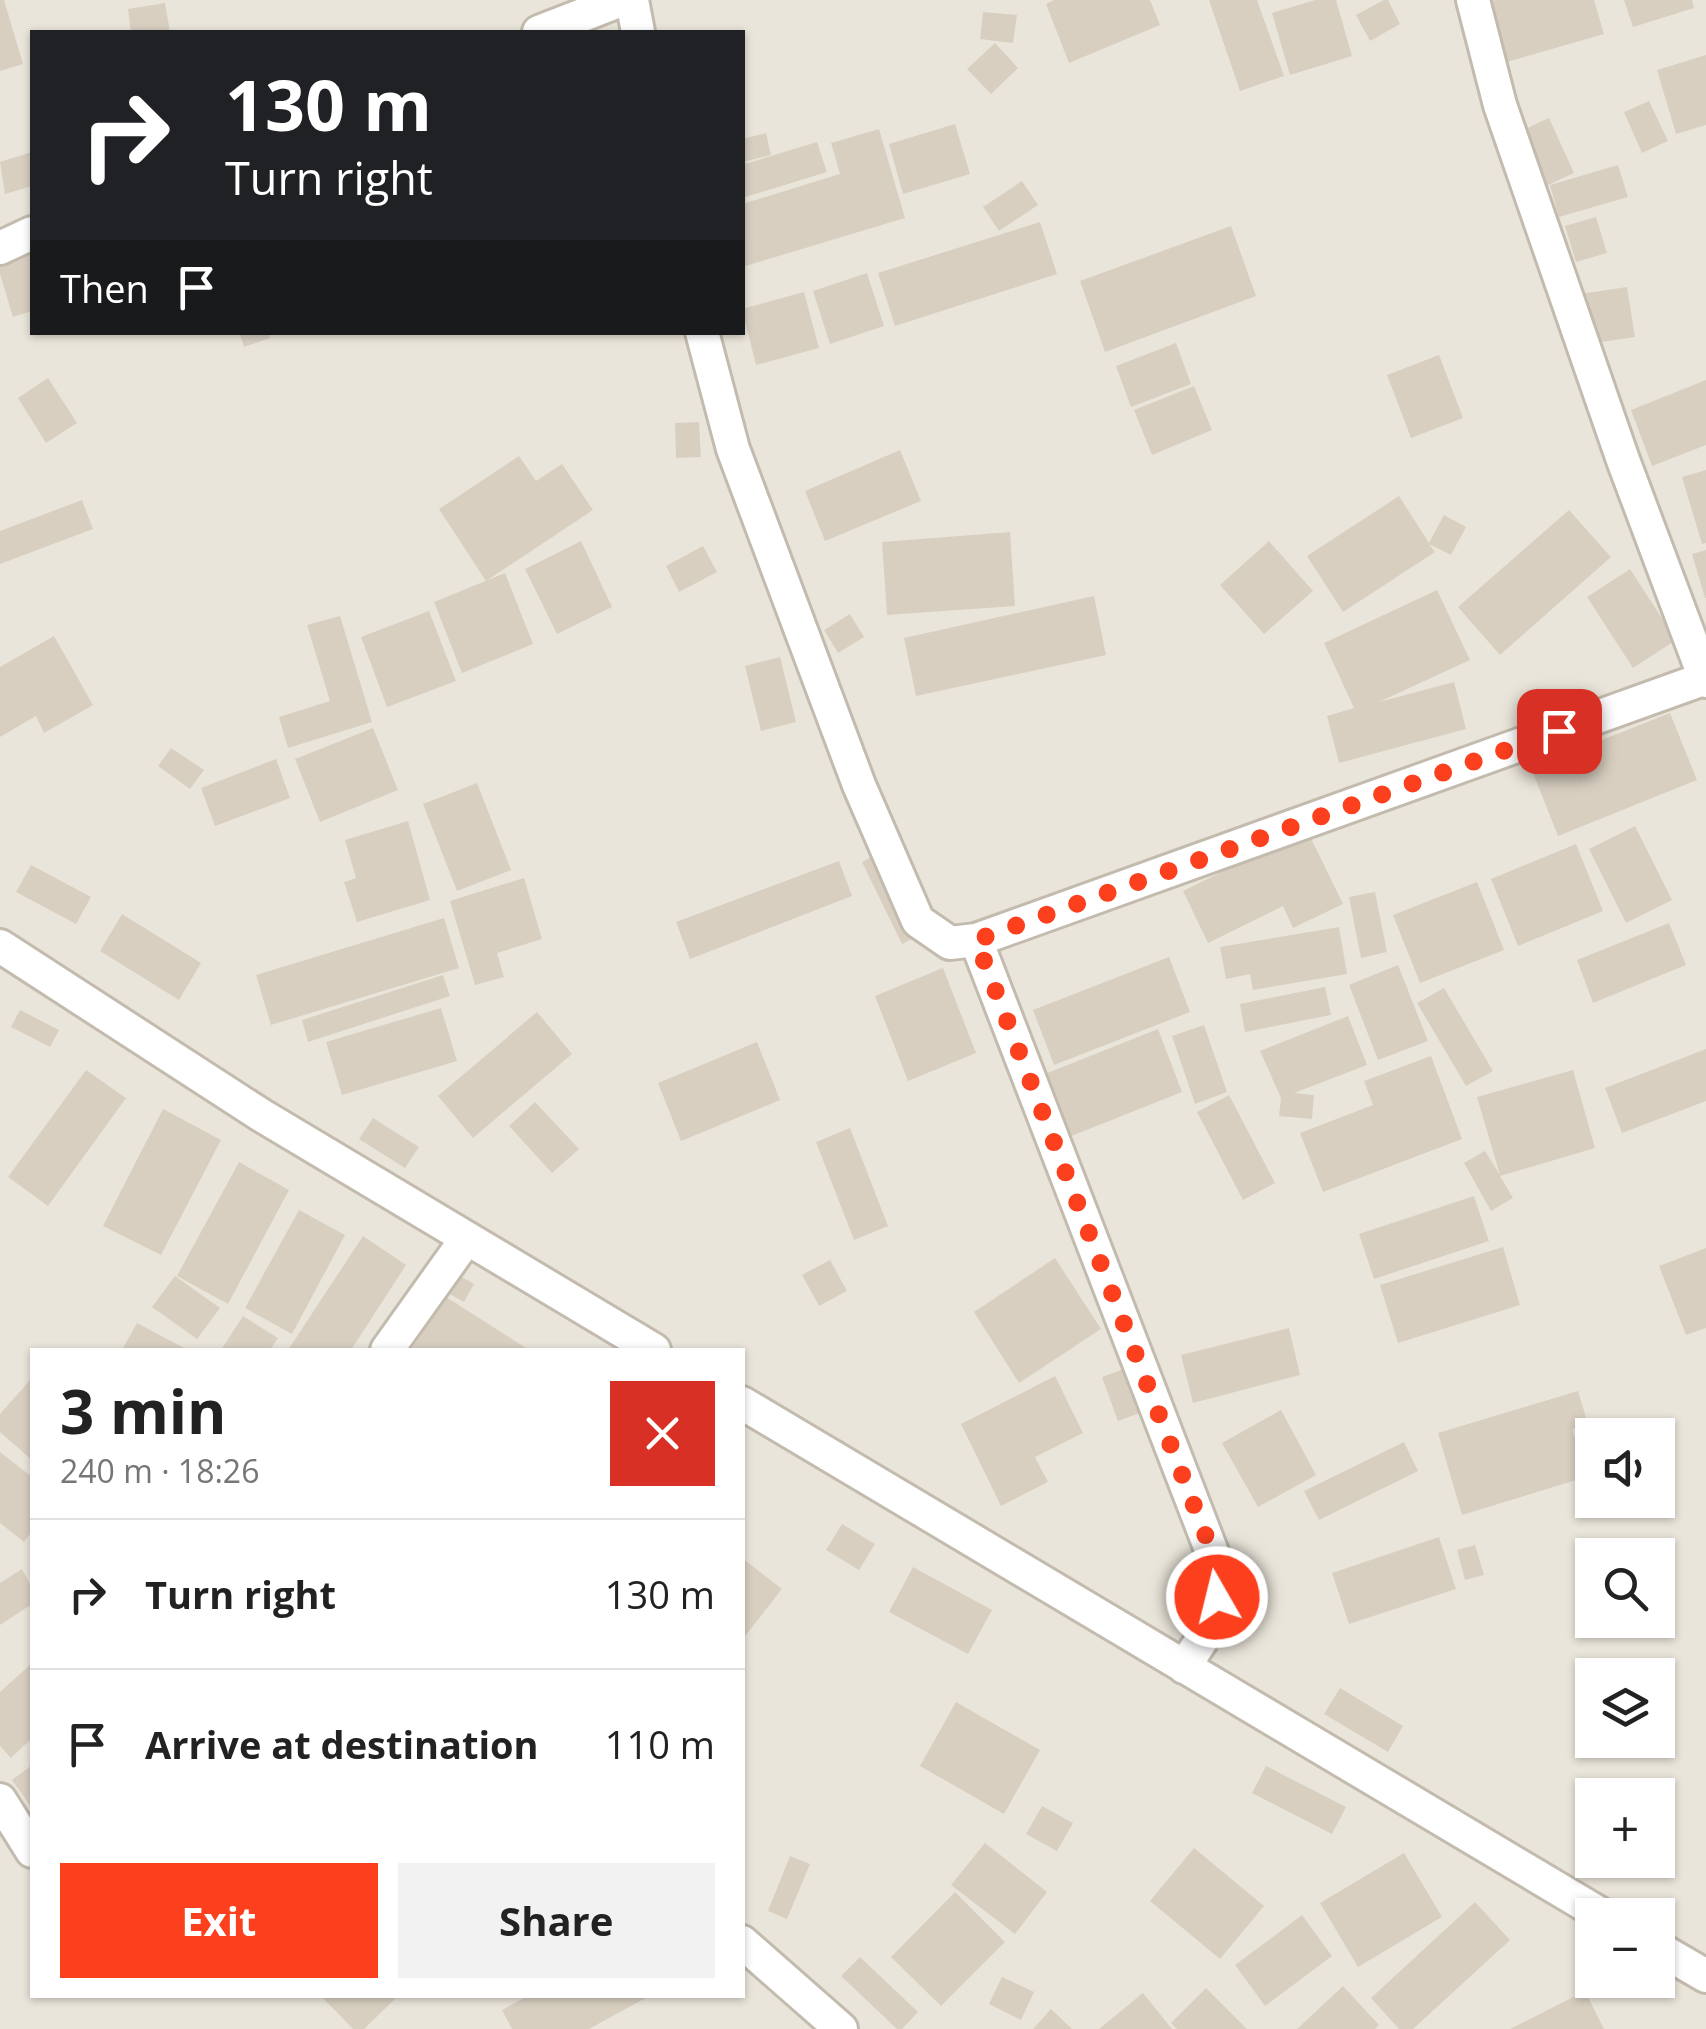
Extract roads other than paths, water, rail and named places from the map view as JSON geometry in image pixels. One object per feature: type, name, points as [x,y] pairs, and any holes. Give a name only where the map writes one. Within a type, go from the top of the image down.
[{"type":"street","points":[[543,30],[621,0]]},
{"type":"street","points":[[632,0],[638,30]]},
{"type":"street","points":[[703,335],[733,449],[859,785],[918,921],[950,943],[976,940],[1706,679],[1623,460],[1500,106],[1473,0]]},
{"type":"street","points":[[0,248],[30,234]]},
{"type":"street","points":[[976,940],[1220,1573],[1214,1622],[1184,1667]]},
{"type":"street","points":[[0,946],[262,1115],[651,1348]]},
{"type":"street","points":[[388,1348],[467,1238]]},
{"type":"street","points":[[745,1405],[1575,1899]]},
{"type":"street","points":[[0,1800],[30,1848]]},
{"type":"street","points":[[745,1945],[840,2029]]},
{"type":"street","points":[[1675,1958],[1706,1976]]}]
